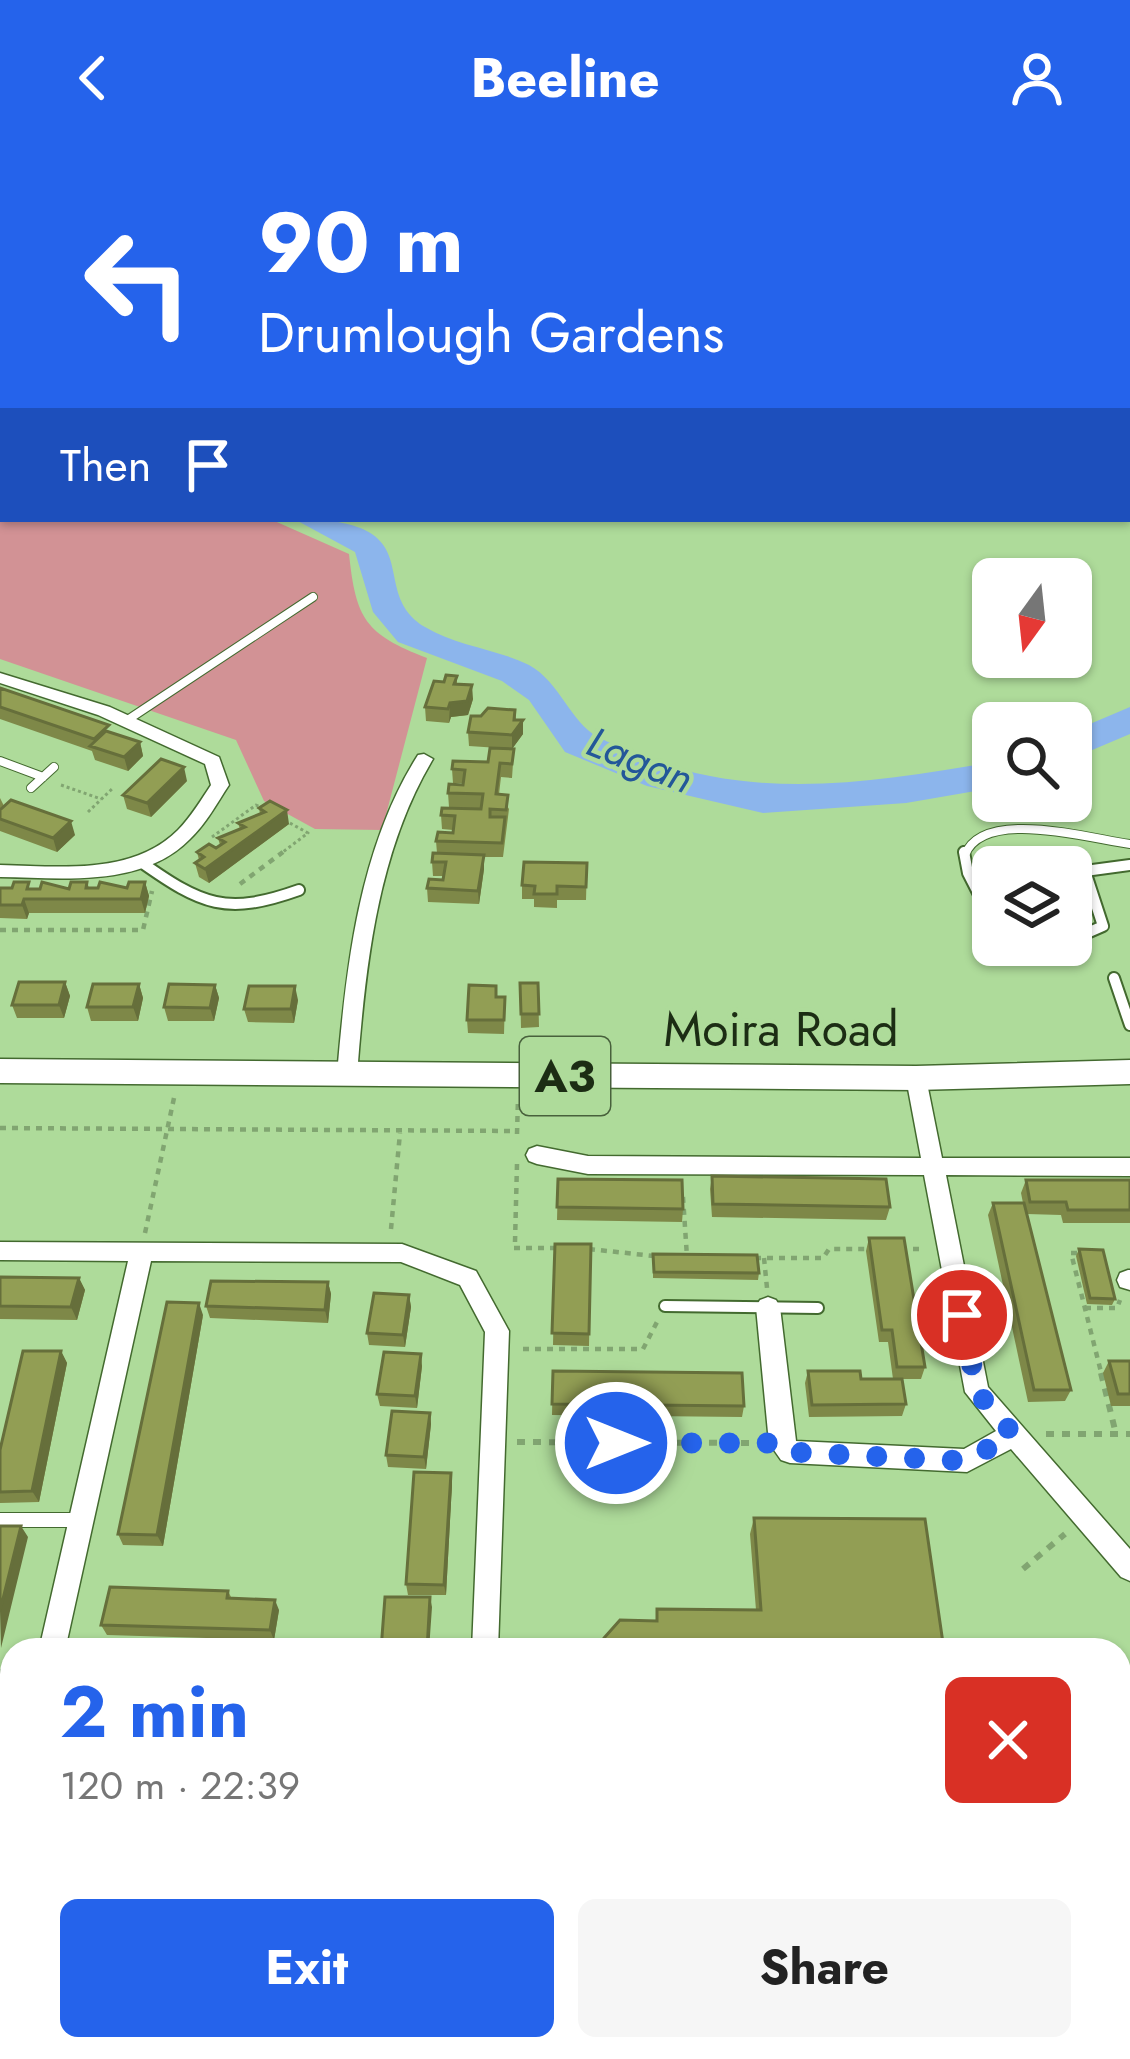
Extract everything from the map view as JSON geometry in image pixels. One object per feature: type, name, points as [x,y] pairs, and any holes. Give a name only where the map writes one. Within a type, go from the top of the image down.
[{"type":"highway","name":"Moira Road","points":[[0,1071],[916,1078],[1130,1072]]},
{"type":"street","points":[[0,677],[126,721],[213,761],[220,785],[180,840],[141,862],[112,870],[0,871]]},
{"type":"street","points":[[347,1075],[353,980],[391,836],[411,776],[424,759]]},
{"type":"street","points":[[916,1078],[977,1392],[1130,1568]]},
{"type":"street","points":[[537,1155],[588,1165],[1130,1167]]},
{"type":"street","points":[[0,1250],[388,1253],[468,1278],[496,1331],[485,1638]]},
{"type":"street","points":[[55,1638],[142,1251]]},
{"type":"street","points":[[768,1307],[781,1443],[790,1452],[967,1461],[1013,1434]]},
{"type":"lane","points":[[126,721],[313,597]]},
{"type":"lane","points":[[0,761],[44,776]]},
{"type":"lane","points":[[31,788],[54,767]]},
{"type":"lane","points":[[972,881],[964,850],[976,836],[1024,827],[1130,844]]},
{"type":"lane","points":[[141,862],[203,906],[261,905],[299,890]]},
{"type":"lane","points":[[1092,870],[1130,865]]},
{"type":"lane","points":[[1092,892],[1103,926],[1092,931]]},
{"type":"lane","points":[[1114,978],[1130,1025]]},
{"type":"lane","points":[[665,1306],[818,1308]]},
{"type":"lane","points":[[0,1520],[81,1520]]},
{"type":"path","points":[[44,776],[101,800]]},
{"type":"path","points":[[88,812],[113,788]]},
{"type":"path","points":[[180,840],[202,844],[256,805],[308,833],[220,906]]},
{"type":"path","points":[[0,930],[143,930],[153,887],[163,878]]},
{"type":"path","points":[[142,1251],[179,1073]]},
{"type":"path","points":[[0,1128],[518,1131]]},
{"type":"path","points":[[388,1253],[400,1131]]},
{"type":"path","points":[[680,1166],[687,1257]]},
{"type":"path","points":[[514,1248],[560,1249]]},
{"type":"path","points":[[583,1249],[706,1257]]},
{"type":"path","points":[[745,1258],[823,1258],[829,1249],[877,1249]]},
{"type":"path","points":[[901,1249],[949,1249]]},
{"type":"path","points":[[1086,1253],[1071,1253],[1116,1434]]},
{"type":"path","points":[[764,1258],[768,1307]]},
{"type":"path","points":[[1085,1308],[1117,1308],[1129,1280]]},
{"type":"path","points":[[496,1349],[643,1349],[665,1306]]},
{"type":"path","points":[[1013,1434],[1130,1434]]},
{"type":"path","points":[[492,1442],[781,1443]]},
{"type":"path","points":[[1023,1569],[1086,1516]]},
{"type":"shaded area","points":[[0,522],[277,522],[349,554],[355,594],[367,621],[390,641],[427,658],[382,830],[315,829],[264,801],[236,740],[0,659]]},
{"type":"building","points":[[446,675],[457,676],[454,684],[472,685],[467,701],[450,703],[448,709],[425,707],[434,681],[444,682]]},
{"type":"building","points":[[0,688],[109,725],[94,739],[0,707]]},
{"type":"building","points":[[488,708],[515,710],[514,720],[523,720],[512,735],[468,732],[471,716],[481,716]]},
{"type":"building","points":[[106,731],[140,742],[124,757],[90,746]]},
{"type":"building","points":[[490,748],[514,749],[512,764],[500,763],[496,794],[508,795],[506,810],[490,809],[490,817],[505,817],[502,843],[436,841],[438,832],[453,833],[455,816],[441,815],[442,808],[481,809],[483,794],[448,793],[449,784],[463,785],[465,770],[452,769],[453,761],[488,762]]},
{"type":"building","points":[[161,759],[184,767],[147,803],[123,795]]},
{"type":"building","points":[[11,800],[71,821],[53,838],[0,819],[0,810]]},
{"type":"building","points":[[270,801],[287,810],[205,869],[195,863],[204,857],[197,852],[225,842],[218,838],[245,827],[238,823],[265,812],[259,808]]},
{"type":"building","points":[[433,853],[484,855],[478,891],[427,888],[429,879],[443,880],[446,862],[432,862]]},
{"type":"building","points":[[524,862],[587,863],[586,887],[557,886],[557,894],[534,894],[535,886],[522,885]]},
{"type":"building","points":[[14,882],[29,882],[27,889],[40,889],[42,882],[69,889],[71,882],[87,882],[86,888],[98,888],[100,882],[127,888],[129,882],[145,882],[141,899],[24,899],[22,905],[0,905],[0,888],[12,888]]},
{"type":"building","points":[[19,982],[65,982],[59,1005],[12,1005]]},
{"type":"building","points":[[520,983],[538,983],[539,1014],[521,1014]]},
{"type":"building","points":[[93,984],[139,984],[133,1007],[87,1007]]},
{"type":"building","points":[[169,984],[215,985],[210,1008],[164,1007]]},
{"type":"building","points":[[469,985],[496,986],[496,997],[505,997],[504,1020],[467,1020]]},
{"type":"building","points":[[249,986],[295,986],[291,1009],[244,1009]]},
{"type":"building","points":[[712,1176],[886,1179],[890,1207],[713,1204]]},
{"type":"building","points":[[558,1179],[682,1180],[683,1209],[557,1207]]},
{"type":"building","points":[[1026,1180],[1130,1180],[1130,1210],[1068,1210],[1066,1202],[1030,1202]]},
{"type":"building","points":[[993,1203],[1024,1203],[1071,1390],[1034,1390]]},
{"type":"building","points":[[869,1238],[904,1238],[925,1367],[897,1367],[892,1330],[882,1330]]},
{"type":"building","points":[[555,1244],[591,1244],[589,1334],[552,1333]]},
{"type":"building","points":[[1079,1249],[1103,1250],[1115,1299],[1090,1298]]},
{"type":"building","points":[[653,1254],[757,1255],[759,1273],[654,1272]]},
{"type":"building","points":[[0,1277],[79,1278],[71,1307],[0,1306]]},
{"type":"building","points":[[211,1281],[328,1282],[325,1310],[206,1306]]},
{"type":"building","points":[[374,1293],[409,1295],[403,1335],[367,1333]]},
{"type":"building","points":[[167,1302],[199,1303],[157,1535],[118,1534]]},
{"type":"building","points":[[23,1351],[61,1351],[32,1491],[0,1492],[0,1450]]},
{"type":"building","points":[[384,1352],[421,1354],[415,1396],[377,1394]]},
{"type":"building","points":[[1109,1361],[1130,1361],[1130,1394],[1118,1394]]},
{"type":"building","points":[[553,1371],[742,1373],[744,1406],[552,1404]]},
{"type":"building","points":[[808,1371],[860,1371],[861,1379],[902,1379],[906,1404],[812,1405]]},
{"type":"building","points":[[392,1411],[430,1413],[424,1457],[386,1455]]},
{"type":"building","points":[[414,1472],[451,1473],[444,1585],[406,1584]]},
{"type":"building","points":[[754,1518],[925,1519],[942,1638],[604,1638],[620,1620],[657,1621],[657,1609],[761,1610]]},
{"type":"building","points":[[0,1526],[21,1526],[0,1611]]},
{"type":"building","points":[[110,1587],[228,1591],[227,1598],[275,1600],[270,1630],[101,1625]]},
{"type":"building","points":[[385,1597],[430,1597],[428,1638],[382,1638]]},
{"type":"waterway","name":"Lagan","points":[[317,522],[367,545],[378,559],[381,591],[391,612],[411,634],[515,673],[542,692],[579,743],[661,777],[763,800],[906,790],[972,779]]},
{"type":"waterway","name":"Lagan","points":[[1092,737],[1130,719]]},
{"type":"route","points":[[616,1443],[781,1443],[790,1452],[967,1461],[1013,1434],[977,1392],[962,1315]]}]
